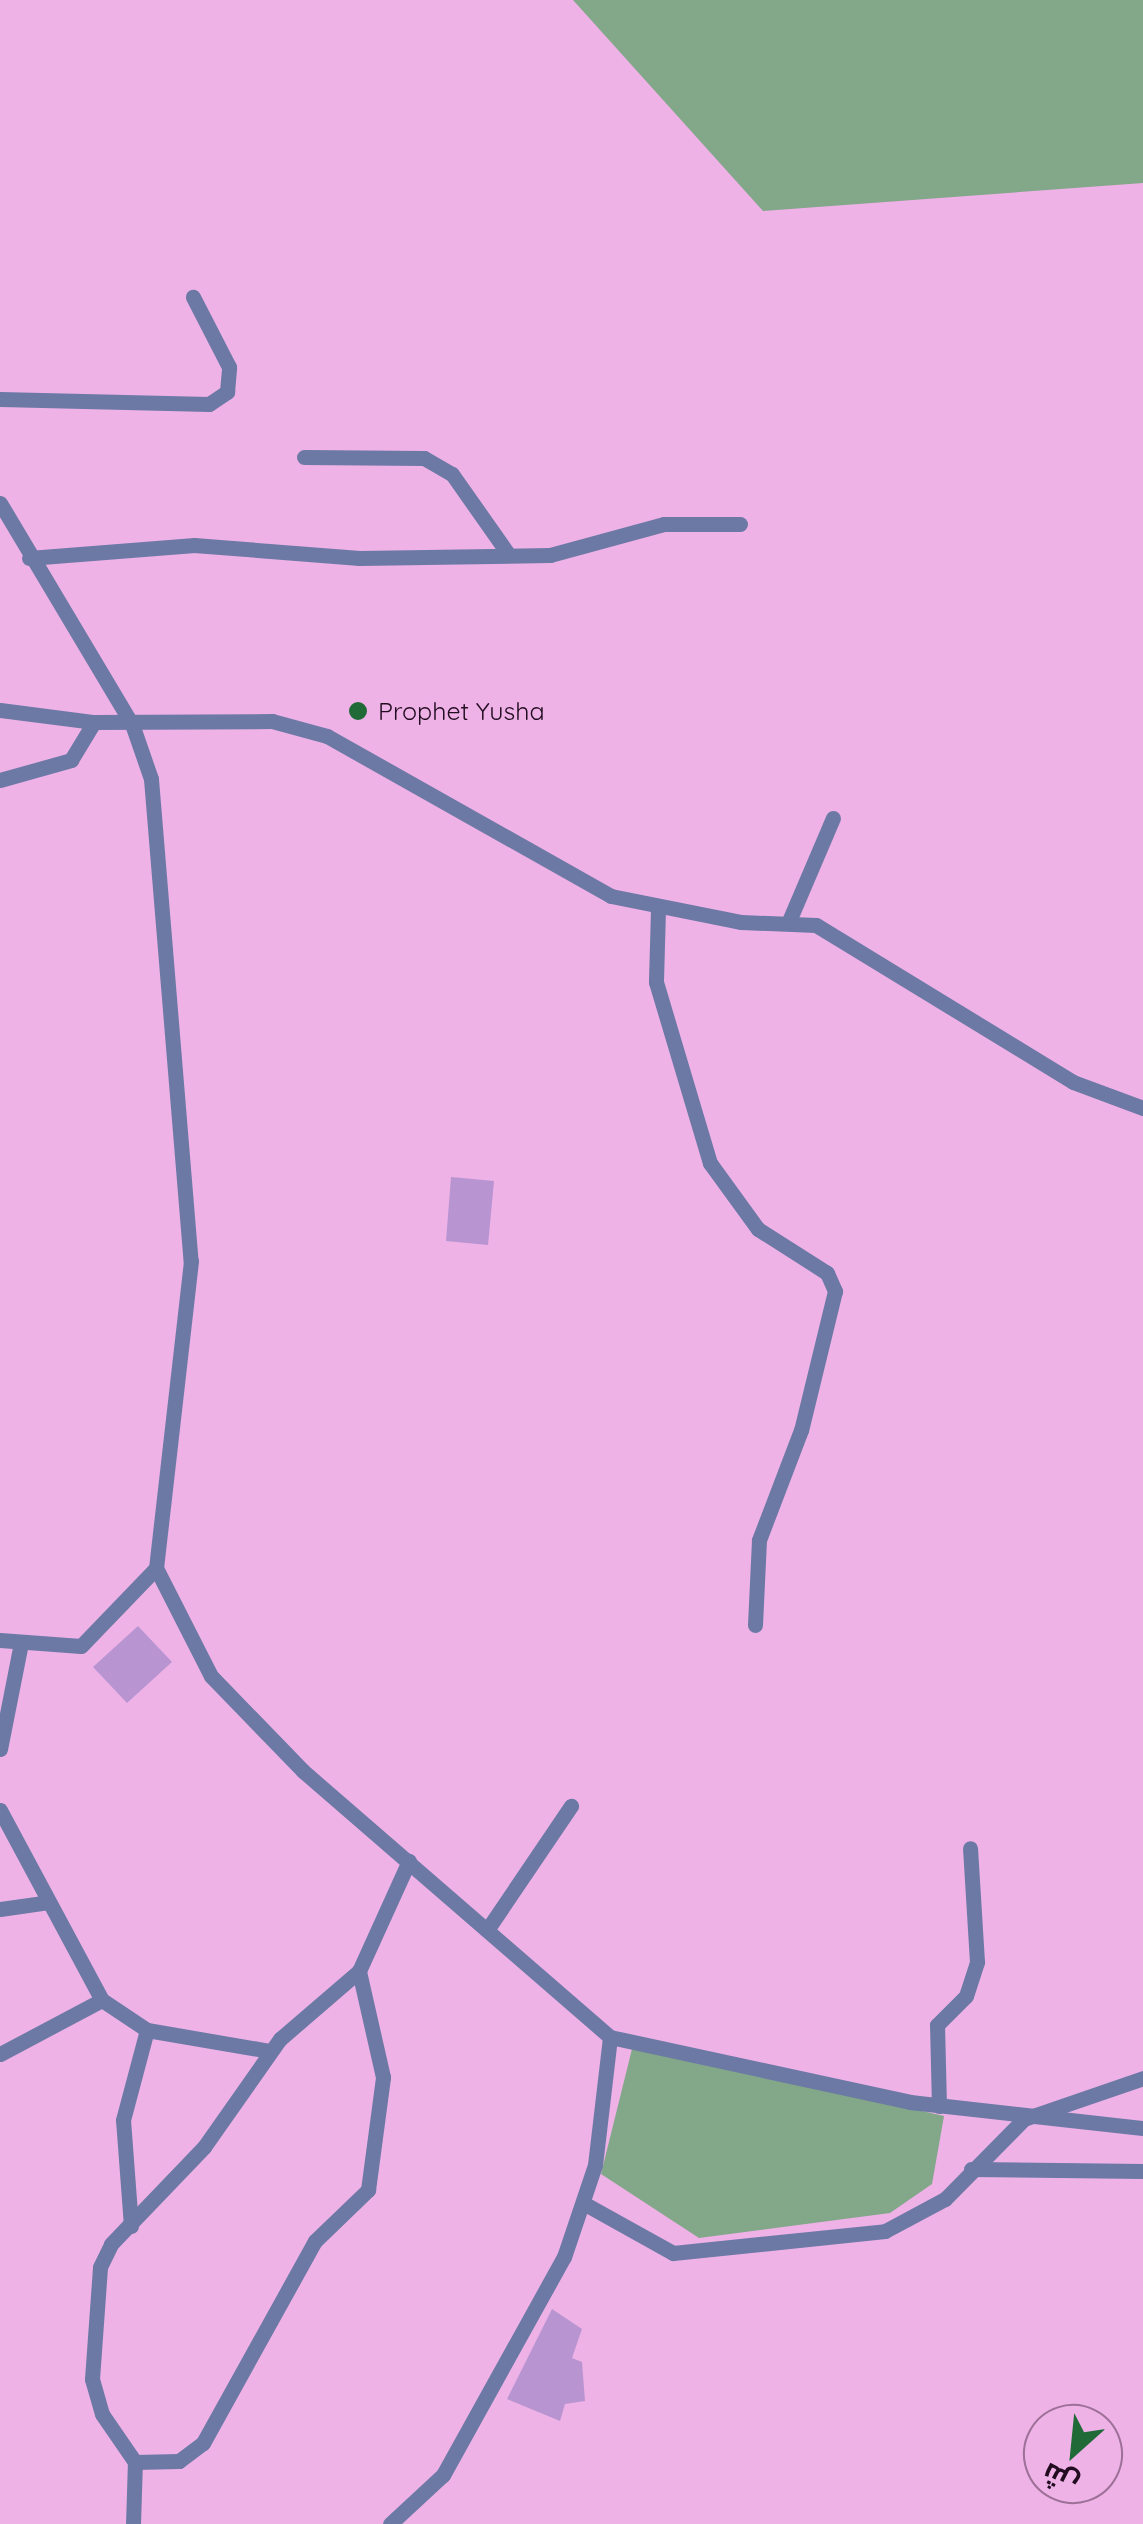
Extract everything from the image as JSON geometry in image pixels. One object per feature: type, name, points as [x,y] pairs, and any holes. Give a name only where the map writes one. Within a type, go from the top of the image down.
[{"type":"street","points":[[0,399],[208,404],[228,392],[229,367],[193,297]]},
{"type":"street","points":[[304,457],[424,458],[452,474],[508,556]]},
{"type":"street","points":[[0,503],[29,558],[132,724],[151,779],[162,874],[190,1261],[156,1568],[211,1676],[410,1861],[610,2037],[939,2106],[1143,2128]]},
{"type":"street","points":[[29,558],[194,546],[359,558],[550,555],[664,524],[740,524]]},
{"type":"street","points":[[0,710],[132,724],[272,721],[327,736],[576,878],[658,909],[789,921],[872,952],[1072,1082],[1143,1108]]},
{"type":"street","points":[[0,780],[70,760],[94,722]]},
{"type":"street","points":[[789,921],[833,818]]},
{"type":"street","points":[[658,909],[656,982],[710,1163],[758,1229],[827,1273],[835,1291],[801,1430],[759,1540],[756,1625]]},
{"type":"street","points":[[0,1640],[81,1646],[156,1568]]},
{"type":"street","points":[[0,1749],[21,1643]]},
{"type":"street","points":[[487,1930],[572,1806]]},
{"type":"street","points":[[0,1810],[102,2000],[148,2030],[270,2051]]},
{"type":"street","points":[[939,2106],[937,2025],[966,1996],[977,1962],[970,1848]]},
{"type":"street","points":[[133,2524],[135,2462],[102,2414],[90,2322],[100,2267],[131,2226],[175,2184],[270,2051],[360,1971],[410,1861]]},
{"type":"street","points":[[0,1909],[48,1902]]},
{"type":"street","points":[[135,2462],[180,2461],[204,2443],[316,2240],[368,2190],[383,2077],[360,1971]]},
{"type":"street","points":[[0,2054],[102,2000]]},
{"type":"street","points":[[131,2226],[124,2120],[148,2030]]},
{"type":"street","points":[[394,2523],[461,2446],[585,2204],[610,2037]]},
{"type":"street","points":[[585,2204],[654,2248],[740,2252],[884,2231],[944,2199],[1024,2118],[1143,2078]]},
{"type":"street","points":[[971,2169],[1143,2170]]},
{"type":"green space","points":[[573,0],[1143,0],[1143,183],[763,211]]},
{"type":"green space","points":[[633,2045],[944,2116],[932,2184],[890,2213],[699,2238],[601,2174]]},
{"type":"building","points":[[451,1177],[494,1181],[488,1245],[446,1241]]},
{"type":"building","points":[[138,1626],[172,1662],[127,1703],[93,1667]]},
{"type":"building","points":[[552,2309],[582,2329],[572,2358],[582,2362],[585,2401],[565,2404],[560,2421],[507,2399]]},
{"type":"place","name":"Prophet Yusha","points":[[358,711]]}]
